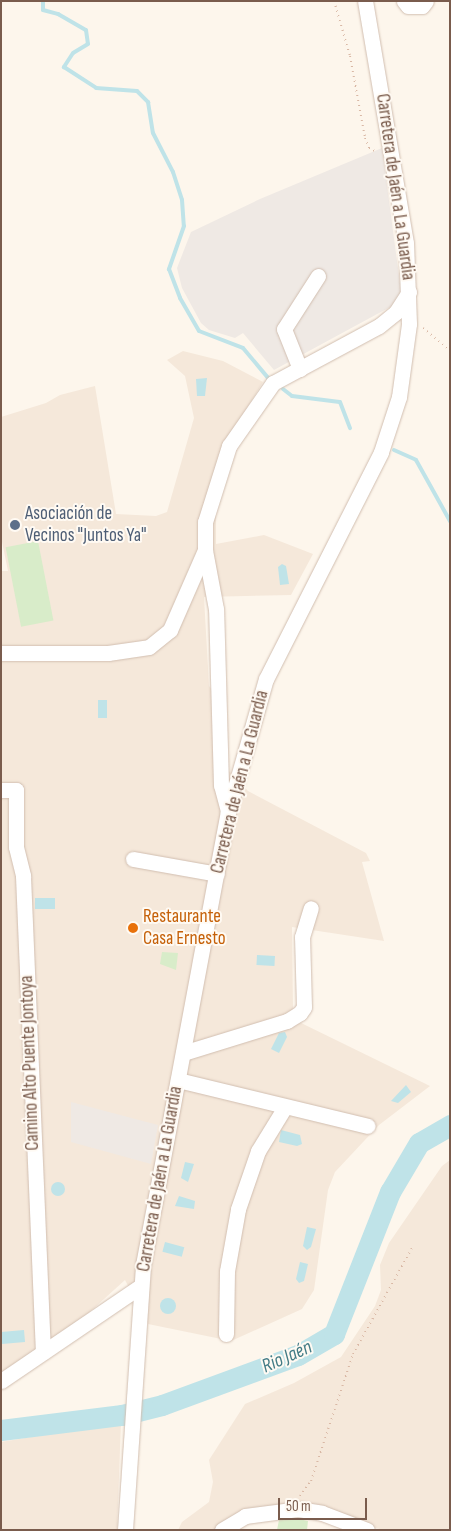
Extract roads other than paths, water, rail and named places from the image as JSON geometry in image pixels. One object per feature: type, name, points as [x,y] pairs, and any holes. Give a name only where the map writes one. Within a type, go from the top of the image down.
[{"type":"street","name":"Carretera de Jaén a La Guardia","points":[[125,1530],[141,1286],[228,812],[266,680],[381,452],[399,397],[410,290],[406,243],[365,1]]},
{"type":"street","points":[[404,1],[408,6],[422,6],[426,1]]},
{"type":"street","points":[[300,369],[284,329],[318,276]]},
{"type":"street","points":[[228,812],[221,785],[216,609],[205,550],[205,522],[229,446],[273,382],[300,369],[336,347],[380,326],[396,312],[410,290]]},
{"type":"street","points":[[1,653],[108,653],[149,647],[170,630],[205,550]]},
{"type":"street","name":"Camino Alto Puente Jontoya","points":[[1,790],[16,790],[16,847],[23,876],[43,1352]]},
{"type":"street","points":[[133,859],[217,874]]},
{"type":"street","points":[[183,1053],[287,1021],[300,1013],[304,1007],[302,937],[311,908]]},
{"type":"street","points":[[178,1080],[368,1126]]},
{"type":"street","points":[[226,1334],[227,1271],[238,1209],[258,1151],[284,1106]]},
{"type":"street","points":[[1,1382],[141,1286]]},
{"type":"street","points":[[222,1530],[245,1516],[290,1510],[322,1513],[366,1530]]},
{"type":"water","points":[[207,378],[205,396],[197,396],[196,379]]},
{"type":"water","points":[[282,564],[286,566],[289,584],[280,585],[278,567]]},
{"type":"water","points":[[98,700],[107,700],[107,718],[98,718]]},
{"type":"water","points":[[35,898],[55,898],[55,909],[35,909]]},
{"type":"water","points":[[257,955],[275,956],[274,966],[256,965]]},
{"type":"water","points":[[285,1032],[287,1037],[279,1053],[271,1049],[279,1033]]},
{"type":"water","points":[[406,1085],[411,1092],[398,1103],[391,1101]]},
{"type":"water","points":[[281,1130],[300,1135],[302,1144],[297,1146],[279,1142]]},
{"type":"water","points":[[185,1162],[194,1164],[188,1182],[181,1178]]},
{"type":"water","points":[[55,1182],[61,1182],[65,1189],[61,1196],[55,1196],[51,1192],[51,1186]]},
{"type":"water","points":[[179,1196],[195,1201],[194,1209],[175,1206]]},
{"type":"water","points":[[307,1227],[316,1229],[311,1247],[307,1250],[303,1246]]},
{"type":"water","points":[[165,1242],[184,1247],[182,1257],[162,1252]]},
{"type":"water","points":[[300,1262],[308,1264],[304,1281],[299,1283],[296,1279]]},
{"type":"water","points":[[168,1298],[176,1306],[168,1314],[160,1306]]},
{"type":"water","points":[[24,1330],[25,1342],[2,1344],[1,1332]]},
{"type":"waterway","points":[[43,1],[43,10],[58,14],[86,30],[88,44],[73,53],[64,67],[96,88],[137,91],[148,102],[153,133],[173,172],[182,200],[184,226],[169,269],[180,298],[199,331],[243,348],[268,378]]},
{"type":"waterway","points":[[283,389],[292,396],[340,402],[350,428]]},
{"type":"waterway","points":[[394,450],[416,460],[450,521]]},
{"type":"waterway","name":"Rio Jaén","points":[[1,1430],[122,1415],[162,1405],[298,1355],[334,1334],[390,1192],[419,1143],[450,1125]]},
{"type":"place","name":"Asociación de Vecinos \"Juntos Ya\"","points":[[15,525]]},
{"type":"place","name":"Restaurante Casa Ernesto","points":[[133,928]]}]
